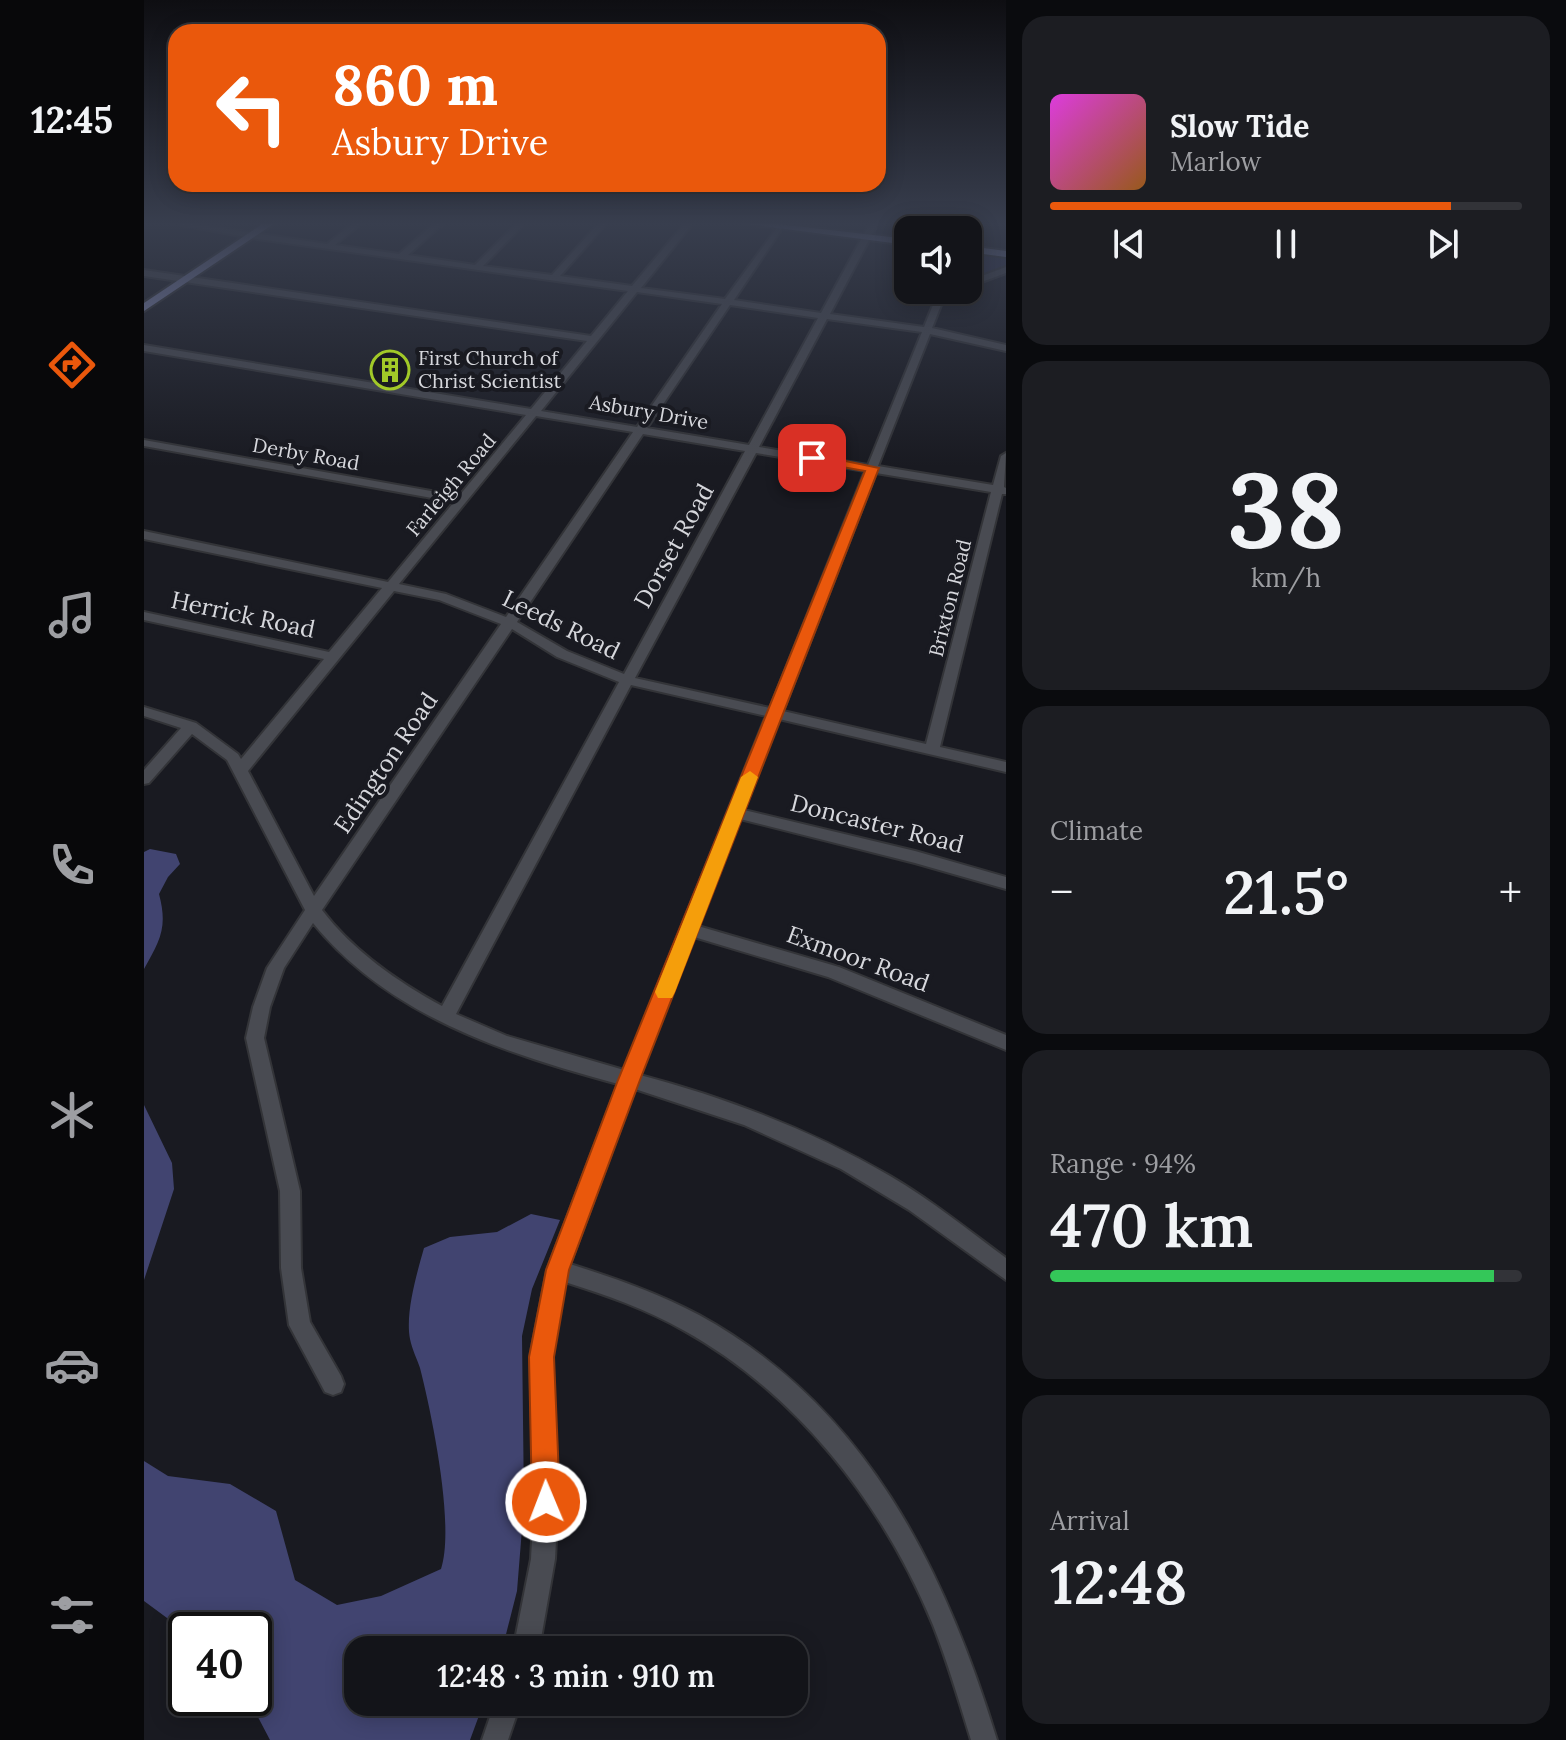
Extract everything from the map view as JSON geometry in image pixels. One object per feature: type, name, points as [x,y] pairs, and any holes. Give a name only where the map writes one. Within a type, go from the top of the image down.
[{"type":"street","points":[[358,304],[594,339]]},
{"type":"street","name":"Farleigh Road","points":[[240,770],[623,304]]},
{"type":"street","name":"Edington Road","points":[[333,1384],[300,1325],[291,1268],[290,1191],[255,1038],[257,1020],[271,978],[727,304]]},
{"type":"street","points":[[744,304],[927,330],[1006,348]]},
{"type":"street","name":"Dorset Road","points":[[445,1018],[830,304]]},
{"type":"street","points":[[529,1636],[543,1559],[546,1502],[541,1357],[557,1270],[629,1080],[937,304]]},
{"type":"street","name":"Asbury Drive","points":[[144,348],[1002,490]]},
{"type":"street","name":"Derby Road","points":[[144,443],[462,500]]},
{"type":"street","name":"Brixton Road","points":[[932,750],[1002,490],[1006,456]]},
{"type":"street","name":"Leeds Road","points":[[144,535],[442,597],[510,623],[562,654],[627,680],[1006,767]]},
{"type":"street","name":"Herrick Road","points":[[144,616],[333,657]]},
{"type":"street","points":[[144,711],[191,726],[233,757],[314,912],[327,931],[397,991],[445,1018],[506,1044],[749,1118],[868,1173],[905,1196],[1006,1270]]},
{"type":"street","points":[[144,779],[191,726]]},
{"type":"street","name":"Doncaster Road","points":[[736,813],[1006,883]]},
{"type":"street","name":"Exmoor Road","points":[[690,930],[833,972],[1006,1043]]},
{"type":"street","points":[[557,1270],[647,1301],[707,1331],[799,1402],[854,1461],[924,1571],[952,1637],[984,1740]]},
{"type":"street","points":[[495,1740],[503,1716]]},
{"type":"shaded area","points":[[150,849],[176,854],[180,864],[159,894],[163,916],[161,933],[144,969],[144,852]]},
{"type":"shaded area","points":[[144,1105],[172,1163],[174,1189],[144,1280]]},
{"type":"shaded area","points":[[531,1214],[560,1220],[532,1289],[522,1336],[524,1504],[517,1591],[506,1636],[344,1636],[344,1716],[479,1716],[470,1740],[270,1740],[257,1716],[272,1716],[272,1612],[168,1612],[168,1619],[144,1601],[144,1461],[168,1476],[230,1484],[276,1511],[295,1580],[337,1605],[381,1596],[441,1569],[445,1550],[444,1499],[425,1388],[411,1343],[410,1305],[424,1248],[450,1237],[497,1232]]},
{"type":"slow traffic","points":[[665,992],[750,777]]},
{"type":"place","name":"First Church of Christ Scientist","points":[[390,370]]},
{"type":"route","points":[[546,1502],[541,1357],[557,1270],[629,1080],[872,468],[812,458]]}]
